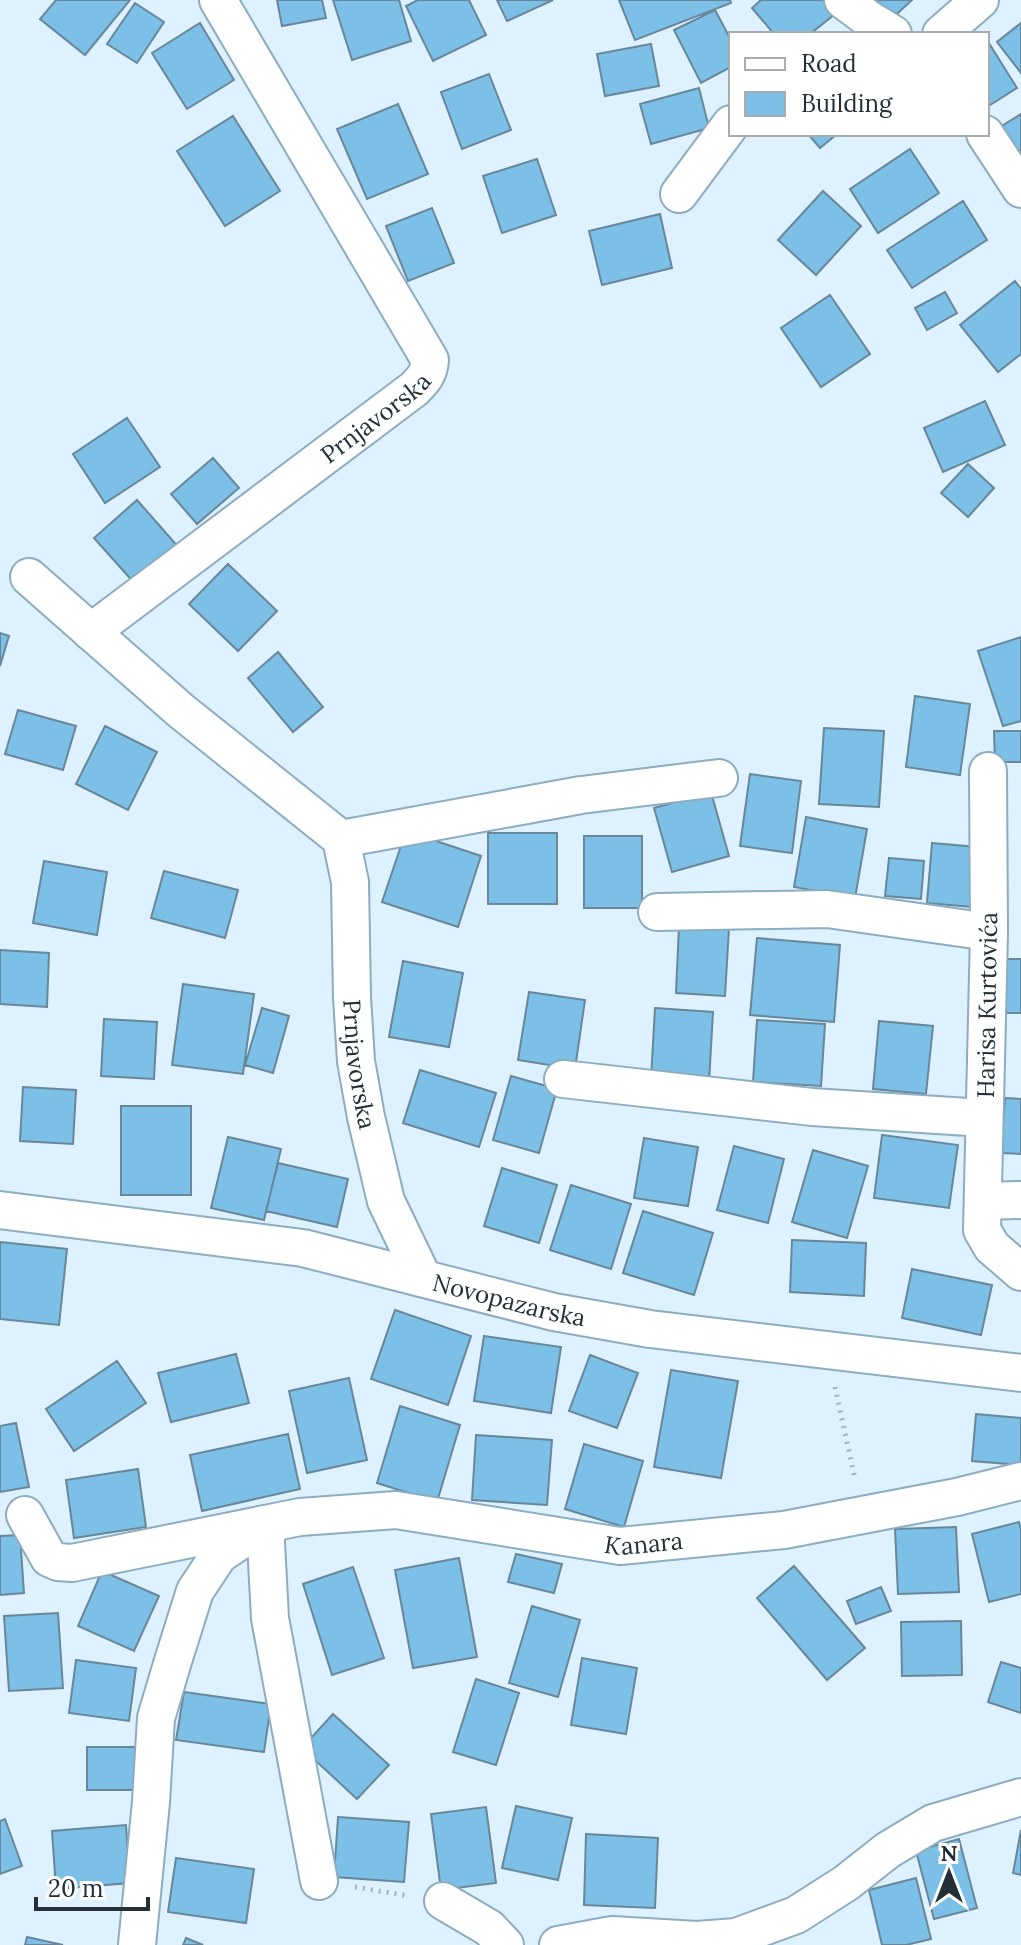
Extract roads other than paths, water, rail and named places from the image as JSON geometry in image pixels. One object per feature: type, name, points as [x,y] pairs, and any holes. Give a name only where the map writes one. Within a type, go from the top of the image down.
[{"type":"street","name":"Prnjavorska","points":[[91,632],[414,389],[429,367],[430,360],[218,0]]},
{"type":"street","points":[[943,32],[980,0]]},
{"type":"street","points":[[679,194],[729,127]]},
{"type":"street","points":[[986,136],[1021,189]]},
{"type":"street","points":[[29,577],[180,710],[341,839],[581,795],[719,778]]},
{"type":"street","name":"Harisa Kurtovića","points":[[988,771],[989,932],[982,1230],[992,1247],[1021,1272]]},
{"type":"street","name":"Prnjavorska","points":[[341,839],[350,882],[356,1061],[366,1117],[386,1201],[423,1278]]},
{"type":"street","points":[[657,912],[827,909],[989,932]]},
{"type":"street","points":[[563,1079],[812,1107],[984,1118]]},
{"type":"street","points":[[983,1201],[1021,1200]]},
{"type":"street","name":"Novopazarska","points":[[0,1210],[303,1248],[554,1312],[650,1329],[1021,1373]]},
{"type":"street","name":"Kanara","points":[[137,1945],[149,1831],[156,1718],[173,1661],[195,1591],[219,1555],[265,1524],[300,1517],[396,1510],[620,1546],[784,1530],[957,1497],[1021,1481]]},
{"type":"street","points":[[25,1515],[49,1558],[72,1563],[265,1524],[270,1618],[319,1881]]},
{"type":"street","points":[[558,1945],[612,1935],[697,1940],[736,1937],[796,1915],[846,1883],[888,1850],[933,1823],[1021,1797]]},
{"type":"street","points":[[443,1901],[489,1928],[505,1945]]}]
